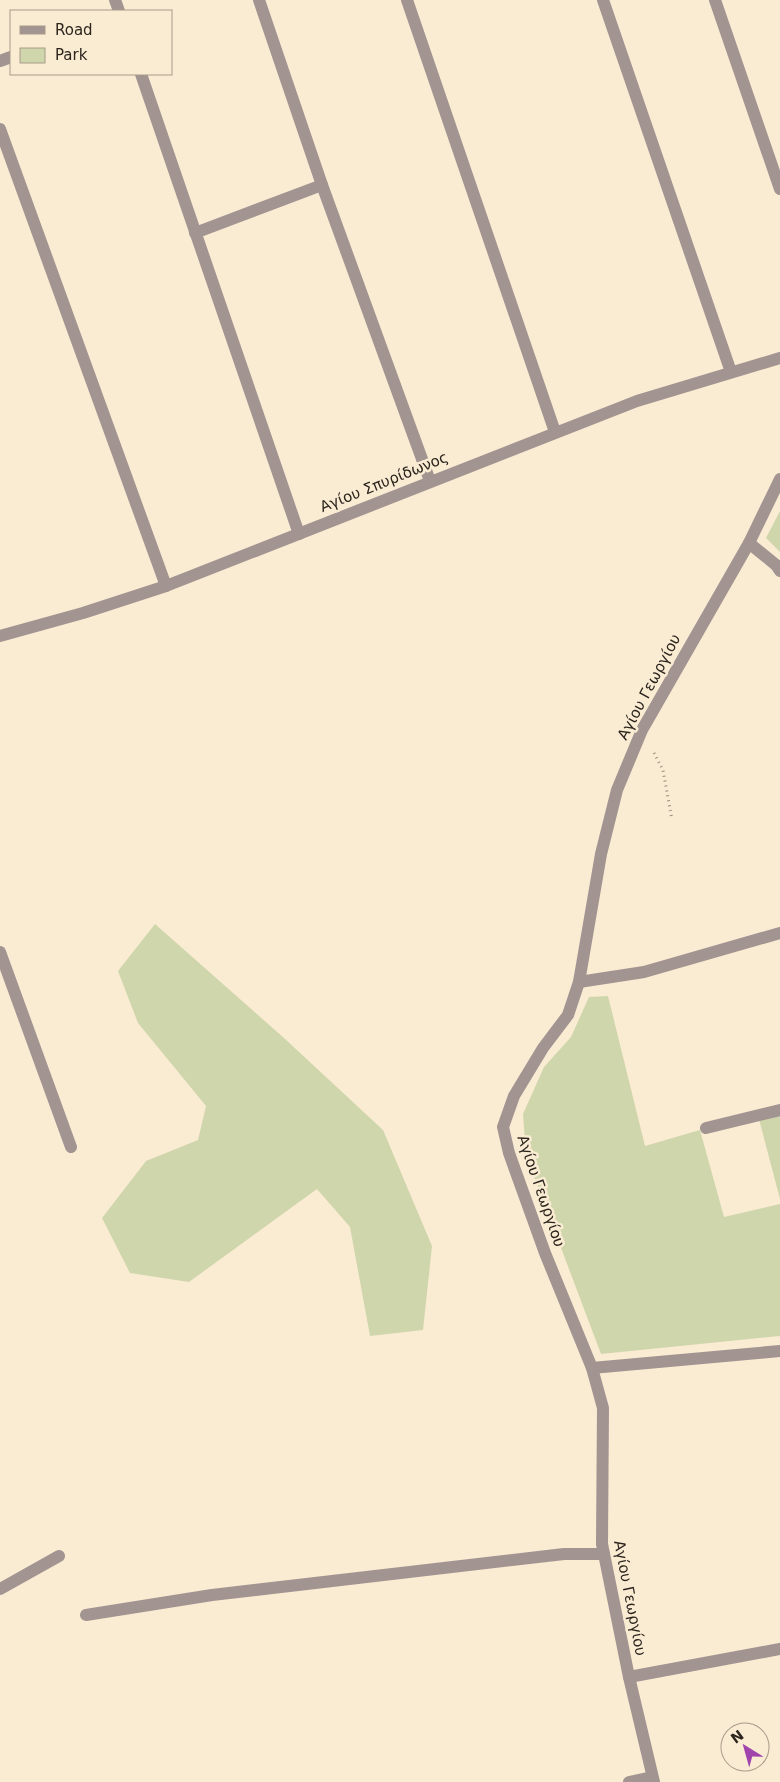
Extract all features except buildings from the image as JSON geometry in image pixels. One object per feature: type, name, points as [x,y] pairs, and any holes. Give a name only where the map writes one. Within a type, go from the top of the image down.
[{"type":"street","points":[[259,0],[322,185],[430,481]]},
{"type":"street","points":[[407,0],[555,432]]},
{"type":"street","points":[[603,0],[731,372]]},
{"type":"street","points":[[715,0],[780,189]]},
{"type":"street","points":[[141,75],[299,534]]},
{"type":"street","points":[[0,129],[166,586]]},
{"type":"street","points":[[196,233],[322,185]]},
{"type":"street","name":"Αγίου Σπυρίδωνος","points":[[0,636],[83,614],[166,586],[637,401],[780,358]]},
{"type":"street","name":"Αγίου Γεωργίου","points":[[653,1780],[629,1677],[602,1544],[603,1408],[592,1368],[545,1253],[509,1153],[503,1127],[514,1096],[543,1048],[568,1015],[579,982],[601,854],[617,790],[642,730],[749,543],[780,479]]},
{"type":"street","points":[[749,543],[776,564],[780,571]]},
{"type":"street","points":[[579,982],[644,972],[780,933]]},
{"type":"street","points":[[0,952],[71,1147]]},
{"type":"street","points":[[706,1128],[780,1110]]},
{"type":"street","points":[[592,1368],[780,1351]]},
{"type":"street","points":[[86,1615],[231,1592],[564,1554],[604,1554]]},
{"type":"street","points":[[0,1589],[59,1556]]},
{"type":"street","points":[[629,1677],[780,1649]]},
{"type":"street","points":[[629,1782],[653,1780]]},
{"type":"path","points":[[642,730],[663,770],[672,820]]},
{"type":"green space","points":[[780,511],[780,552],[766,538]]},
{"type":"green space","points":[[155,924],[284,1038],[383,1130],[432,1246],[423,1330],[370,1336],[350,1227],[317,1189],[189,1282],[130,1273],[102,1218],[146,1161],[198,1140],[206,1106],[138,1023],[118,971]]},
{"type":"green space","points":[[608,996],[645,1146],[700,1130],[724,1217],[780,1204],[780,1336],[601,1354],[526,1155],[523,1114],[544,1067],[571,1037],[589,997]]},
{"type":"green space","points":[[780,1114],[780,1199],[759,1119]]}]
